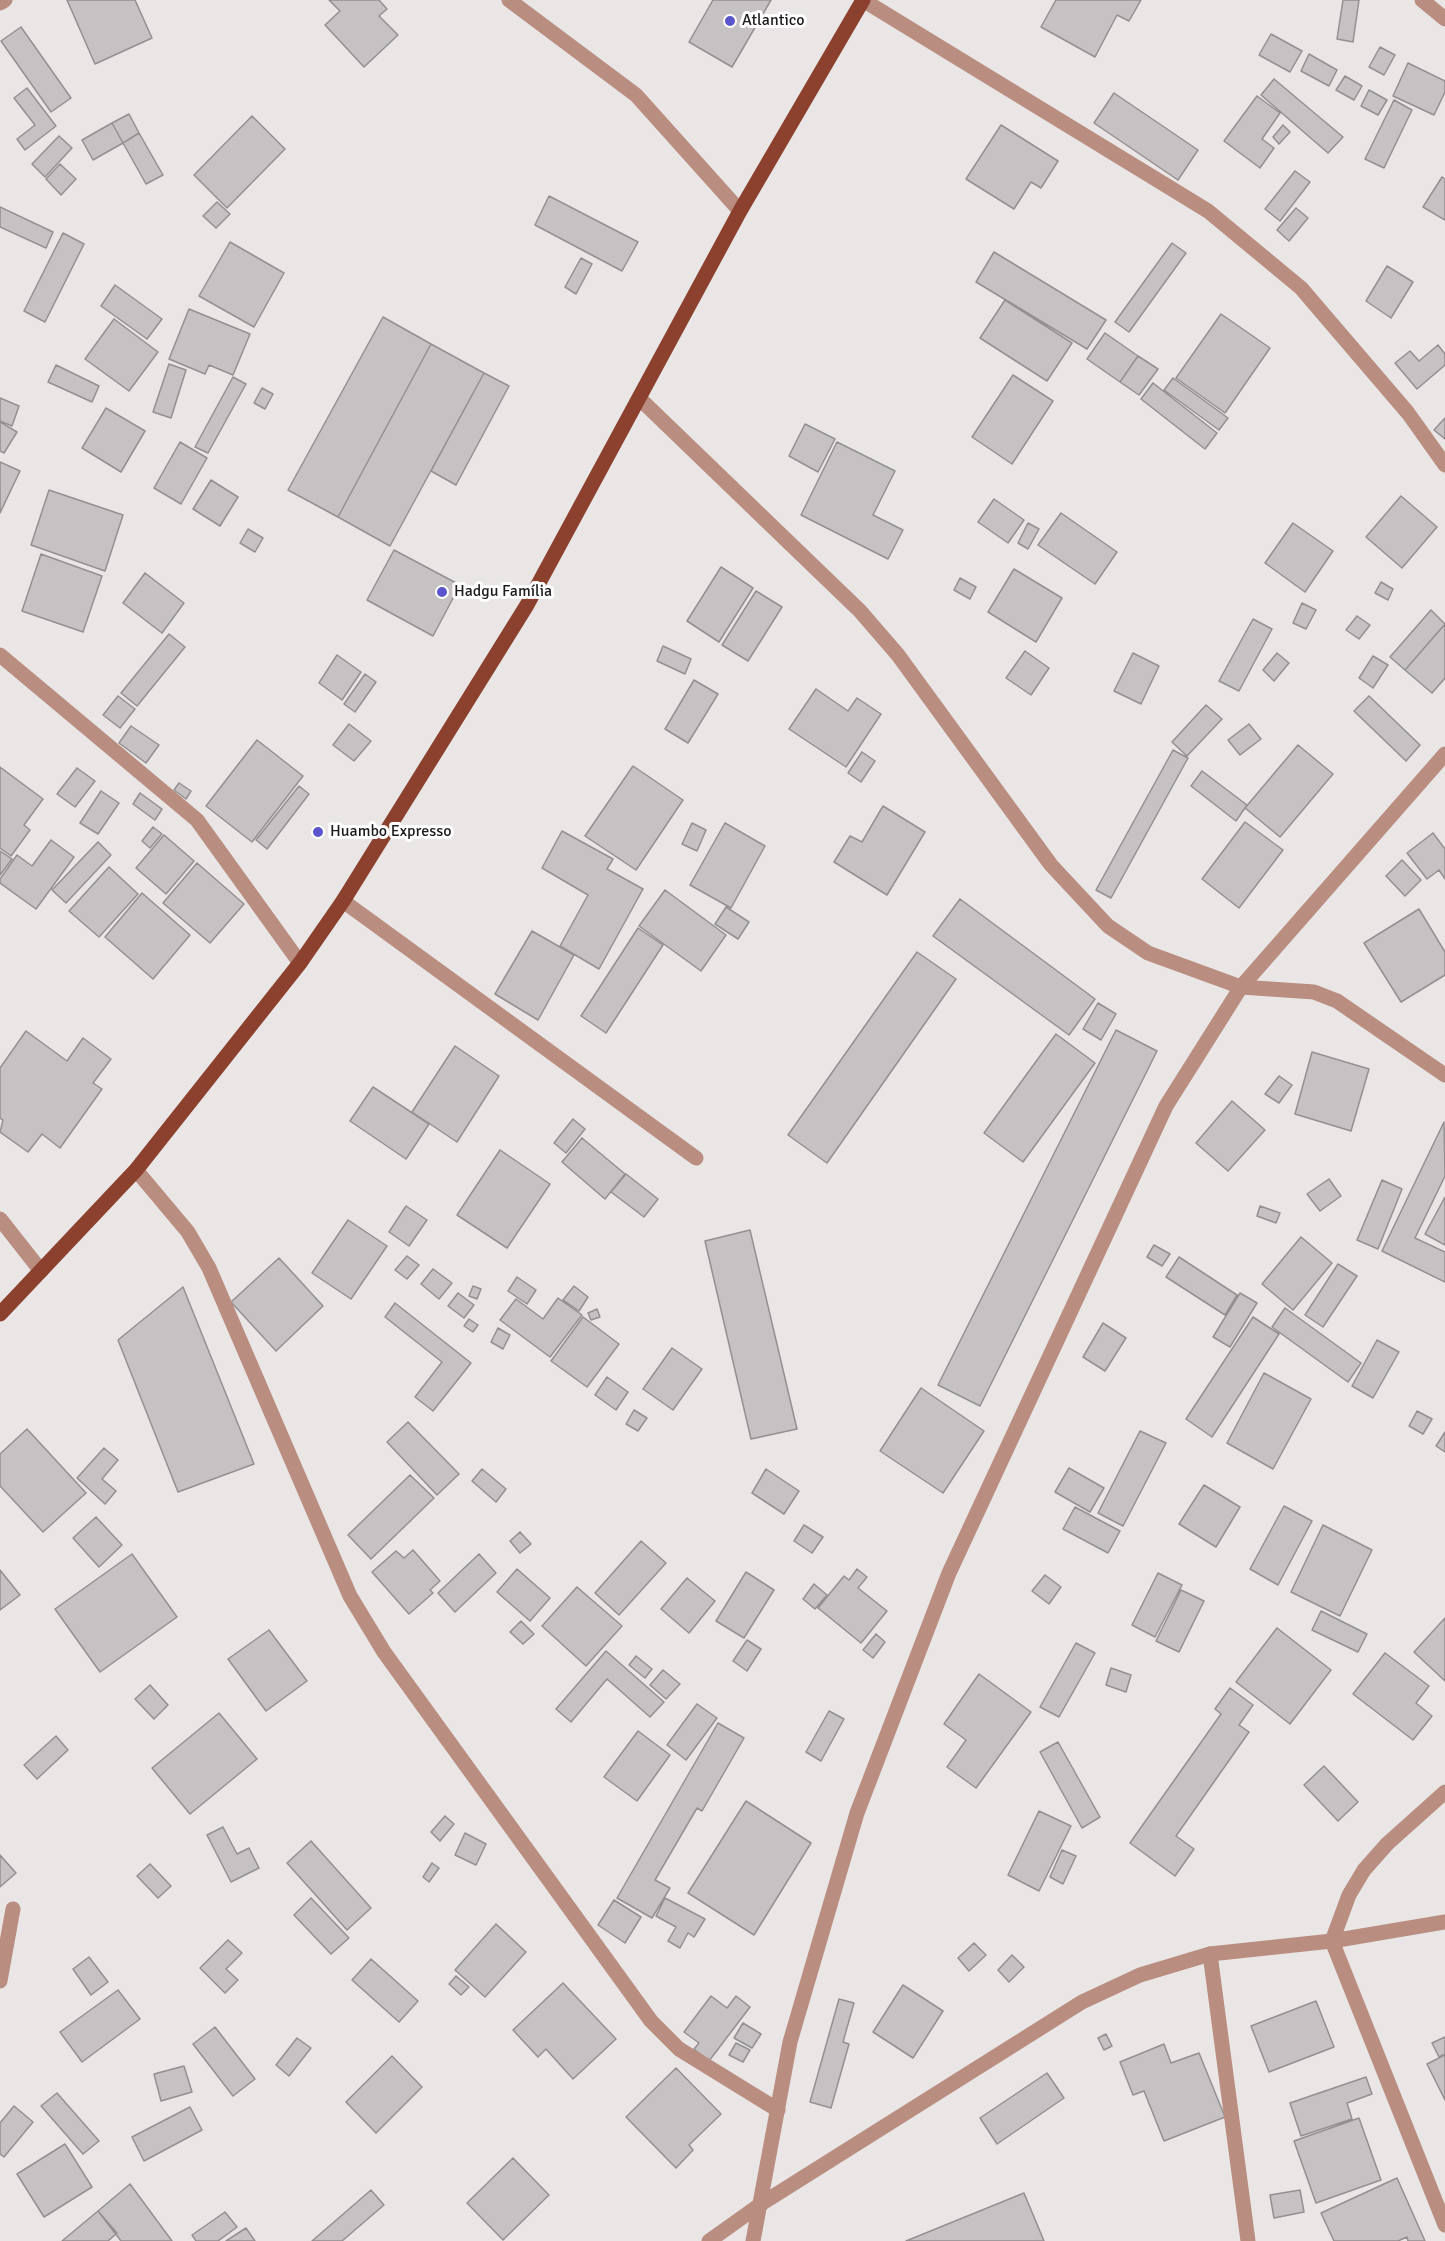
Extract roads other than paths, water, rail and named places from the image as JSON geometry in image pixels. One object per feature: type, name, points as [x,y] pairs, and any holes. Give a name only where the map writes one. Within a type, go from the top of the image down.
[{"type":"main road","points":[[0,1314],[136,1170],[300,963],[343,901],[527,605],[740,211],[863,0]]},
{"type":"street","points":[[0,3],[5,0]]},
{"type":"street","points":[[509,0],[636,95],[740,211]]},
{"type":"street","points":[[863,0],[1208,211],[1301,288],[1394,396],[1445,465]]},
{"type":"street","points":[[1422,0],[1445,19]]},
{"type":"street","points":[[640,399],[860,611],[898,655],[1051,865],[1108,926],[1148,953],[1241,987],[1314,993],[1336,1001],[1445,1075]]},
{"type":"street","points":[[0,655],[197,820],[300,963]]},
{"type":"street","points":[[753,2241],[790,2042],[857,1813],[949,1573],[1166,1106],[1241,987],[1445,754]]},
{"type":"street","points":[[343,901],[696,1158]]},
{"type":"street","points":[[136,1170],[188,1232],[209,1268],[350,1596],[384,1652],[651,2022],[679,2049],[778,2110]]},
{"type":"street","points":[[0,1219],[41,1271]]},
{"type":"street","points":[[1445,1792],[1387,1844],[1364,1870],[1349,1894],[1332,1941],[1445,2225]]},
{"type":"street","points":[[0,1981],[13,1909]]},
{"type":"street","points":[[710,2241],[761,2204],[1082,2002],[1140,1975],[1210,1954],[1332,1941],[1445,1922]]},
{"type":"street","points":[[1210,1954],[1248,2241]]},
{"type":"place","name":"Atlantico","points":[[730,21]]},
{"type":"place","name":"Hadgu Família","points":[[442,592]]},
{"type":"place","name":"Huambo Expresso","points":[[318,832]]}]
